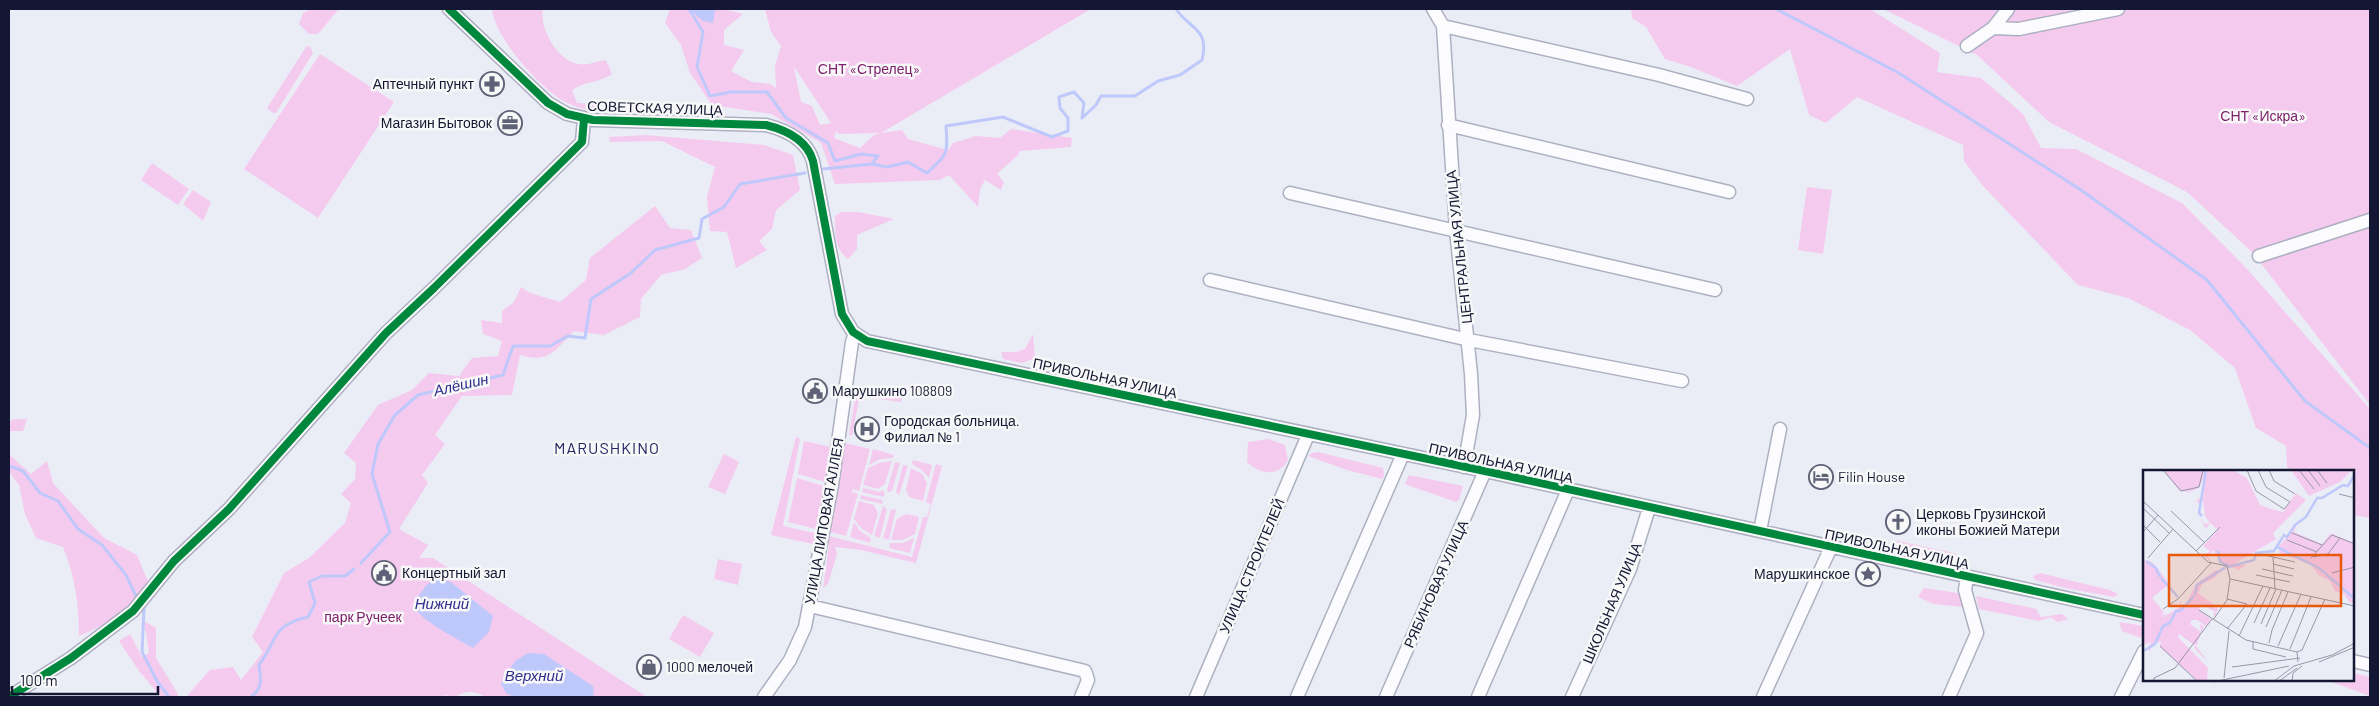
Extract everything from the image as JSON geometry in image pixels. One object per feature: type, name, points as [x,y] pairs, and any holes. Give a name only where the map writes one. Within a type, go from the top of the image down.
[{"type":"street","name":"СОВЕТСКАЯ УЛИЦА","points":[[450,9],[548,104],[567,114],[584,119],[766,125],[792,135],[806,146],[813,161],[818,184],[838,301],[844,319],[855,333]]},
{"type":"street","points":[[1433,9],[1442,26],[1659,75],[1747,99]]},
{"type":"street","points":[[1967,46],[1993,28],[2008,9]]},
{"type":"street","points":[[1993,28],[2019,28],[2118,9]]},
{"type":"street","name":"ЦЕНТРАЛЬНАЯ УЛИЦА","points":[[1442,26],[1456,230],[1469,340],[1473,414],[1464,467]]},
{"type":"street","points":[[9,696],[70,658],[133,612],[174,561],[229,509],[386,333],[582,142],[584,119]]},
{"type":"street","points":[[1448,125],[1730,192]]},
{"type":"street","points":[[1290,193],[1715,290]]},
{"type":"street","points":[[2259,256],[2370,220]]},
{"type":"street","points":[[1210,280],[1469,340],[1682,381]]},
{"type":"street","name":"ПРИВОЛЬНАЯ УЛИЦА","points":[[855,333],[870,341],[1485,471],[2143,615]]},
{"type":"street","name":"УЛИЦА ЛИПОВАЯ АЛЛЕЯ","points":[[764,697],[790,660],[799,643],[810,606],[832,485],[852,342],[855,333]]},
{"type":"street","points":[[1760,531],[1780,429]]},
{"type":"street","name":"УЛИЦА СТРОИТЕЛЕЙ","points":[[1196,697],[1308,435]]},
{"type":"street","points":[[1296,697],[1403,454]]},
{"type":"street","name":"РЯБИНОВАЯ УЛИЦА","points":[[1386,697],[1485,471]]},
{"type":"street","points":[[1478,697],[1568,490]]},
{"type":"street","name":"ШКОЛЬНАЯ УЛИЦА","points":[[1572,697],[1630,569],[1649,508]]},
{"type":"street","points":[[1763,697],[1831,547]]},
{"type":"street","points":[[1949,697],[1977,633],[1965,590],[1966,577]]},
{"type":"street","points":[[810,606],[1085,671],[1088,680],[1081,697]]},
{"type":"street","points":[[2121,697],[2143,653]]},
{"type":"street","points":[[2354,661],[2370,664]]},
{"type":"green space","points":[[311,9],[339,9],[318,34],[309,34],[299,24],[303,13]]},
{"type":"green space","points":[[496,9],[543,9],[542,17],[547,34],[563,56],[578,64],[606,60],[612,74],[572,90],[577,103],[595,104],[596,112],[561,100],[527,70],[501,34],[492,11]]},
{"type":"green space","name":"СНТ «Стрелец»","points":[[670,9],[716,9],[743,14],[724,30],[724,45],[744,50],[731,71],[752,82],[770,84],[776,88],[775,66],[781,46],[771,32],[765,9],[1091,9],[881,133],[902,130],[908,139],[948,150],[953,143],[976,136],[1000,138],[1011,129],[1072,138],[1071,147],[1020,151],[997,174],[1004,182],[1001,190],[985,180],[980,189],[978,207],[949,175],[940,180],[835,184],[821,143],[771,114],[712,105],[690,73],[681,45],[665,23]],"holes":[[[795,68],[831,123],[820,125],[812,106],[801,102]],[[836,131],[839,134],[880,133],[874,135],[860,148],[834,138]]]},
{"type":"green space","points":[[1631,9],[1870,9],[1940,53],[1937,72],[1981,78],[2023,114],[2041,148],[2076,149],[2182,203],[2249,271],[2370,409],[2370,518],[2354,515],[2354,470],[2289,470],[2287,466],[2286,446],[2256,428],[2235,368],[2190,330],[2128,298],[2078,285],[1983,186],[1964,161],[1963,145],[1857,97],[1826,123],[1809,115],[1790,49],[1737,86],[1691,67],[1665,59],[1646,27],[1632,18]]},
{"type":"green space","name":"СНТ «Искра»","points":[[1883,9],[2370,9],[2370,405],[2253,253],[2187,192],[2049,122],[1977,55]]},
{"type":"green space","points":[[310,46],[313,53],[276,113],[273,113],[267,108],[306,47]]},
{"type":"green space","points":[[320,54],[394,102],[318,218],[244,169]]},
{"type":"green space","points":[[645,135],[764,145],[793,155],[800,190],[776,210],[772,229],[759,241],[767,250],[736,268],[727,232],[710,231],[707,197],[715,167],[662,141],[610,142],[609,137]]},
{"type":"green space","points":[[152,163],[189,189],[178,205],[141,180]]},
{"type":"green space","points":[[1807,187],[1832,190],[1823,254],[1798,250]]},
{"type":"green space","points":[[193,190],[211,202],[203,221],[183,204]]},
{"type":"green space","name":"парк Ручеек","points":[[655,206],[670,228],[691,230],[702,258],[685,269],[661,275],[641,299],[640,317],[604,335],[574,331],[556,349],[545,356],[538,358],[520,355],[512,395],[462,396],[435,435],[445,444],[422,475],[428,483],[399,529],[428,545],[419,558],[433,558],[647,697],[485,697],[470,692],[455,697],[445,695],[444,697],[186,697],[210,670],[233,667],[241,680],[263,652],[252,637],[284,573],[309,558],[345,523],[351,503],[341,494],[355,479],[356,463],[344,453],[378,405],[412,390],[429,373],[459,376],[472,358],[498,356],[502,341],[483,334],[481,320],[502,323],[502,311],[514,302],[521,287],[530,293],[560,302],[586,280],[590,258]]},
{"type":"green space","points":[[841,212],[858,212],[894,219],[857,235],[857,249],[848,259],[843,255],[836,240],[835,216]]},
{"type":"green space","points":[[1033,334],[1035,358],[1022,363],[1003,359],[1001,352],[1016,352],[1025,349]]},
{"type":"green space","points":[[866,392],[902,398],[901,402],[865,397]]},
{"type":"green space","points":[[855,398],[859,399],[852,436],[849,435]]},
{"type":"green space","points":[[13,419],[27,419],[23,431],[9,431],[9,423]]},
{"type":"green space","points":[[796,437],[800,439],[783,526],[815,533],[813,544],[771,535]]},
{"type":"green space","points":[[1269,439],[1285,445],[1288,460],[1284,466],[1274,472],[1263,472],[1247,462],[1248,442]]},
{"type":"green space","points":[[804,441],[831,447],[825,482],[798,474]]},
{"type":"green space","points":[[845,443],[870,449],[859,491],[852,489],[852,492],[858,494],[846,536],[830,532]]},
{"type":"green space","points":[[873,449],[894,455],[893,458],[880,459],[869,465]]},
{"type":"green space","points":[[9,450],[11,456],[31,474],[47,461],[53,483],[104,538],[137,555],[149,584],[118,616],[79,636],[76,591],[63,547],[36,538],[25,514],[19,485],[9,472]]},
{"type":"green space","points":[[1318,452],[1383,468],[1384,476],[1382,479],[1347,470],[1308,456]]},
{"type":"green space","points":[[724,454],[739,462],[725,494],[708,487]]},
{"type":"green space","points":[[913,460],[932,465],[929,478],[922,470],[912,464]]},
{"type":"green space","points":[[892,461],[885,484],[878,489],[863,485],[868,468],[879,463]]},
{"type":"green space","points":[[895,462],[900,463],[892,491],[888,492],[887,490]]},
{"type":"green space","points":[[936,464],[942,466],[916,563],[861,550],[835,547],[837,554],[828,584],[823,588],[829,536],[912,557],[923,517],[927,517],[931,504],[926,502]]},
{"type":"green space","points":[[903,465],[908,466],[899,495],[896,492]]},
{"type":"green space","points":[[911,468],[922,474],[927,483],[923,501],[909,497],[906,490]]},
{"type":"green space","points":[[1409,475],[1463,486],[1459,500],[1456,502],[1405,484]]},
{"type":"green space","points":[[797,478],[824,486],[816,529],[788,522]]},
{"type":"green space","points":[[863,488],[880,492],[883,490],[885,494],[883,497],[862,492]]},
{"type":"green space","points":[[861,495],[882,500],[883,504],[860,499]]},
{"type":"green space","points":[[859,501],[874,505],[878,513],[872,535],[861,528],[854,519]]},
{"type":"green space","points":[[883,506],[887,509],[880,538],[874,536]]},
{"type":"green space","points":[[896,509],[889,540],[883,538],[891,510]]},
{"type":"green space","points":[[906,514],[919,517],[915,534],[903,540],[891,540],[897,519]]},
{"type":"green space","points":[[854,522],[860,531],[871,538],[870,543],[850,537]]},
{"type":"green space","points":[[914,538],[910,553],[889,548],[890,543],[903,543]]},
{"type":"green space","points":[[1898,541],[1954,553],[1966,560],[1967,565],[1899,549],[1894,547],[1895,542]]},
{"type":"green space","points":[[718,559],[742,564],[738,585],[714,579]]},
{"type":"green space","points":[[2040,573],[2110,590],[2118,594],[2114,597],[2065,588],[2035,580],[2033,576]]},
{"type":"green space","points":[[1924,588],[1958,593],[1963,607],[1934,604],[1918,597]]},
{"type":"green space","points":[[1976,596],[2036,609],[2041,617],[2062,614],[2068,619],[2058,622],[2050,617],[2039,621],[1979,609]]},
{"type":"green space","points":[[683,615],[714,633],[700,657],[669,639]]},
{"type":"green space","points":[[144,621],[156,628],[156,658],[178,694],[177,697],[161,697],[139,671],[119,641],[130,634],[142,657],[149,653]]},
{"type":"green space","points":[[2119,622],[2143,626],[2141,638],[2122,631]]},
{"type":"green space","points":[[2354,673],[2370,677],[2370,696],[2329,681],[2354,681]]},
{"type":"water","points":[[689,9],[715,10],[713,23],[703,21]]},
{"type":"water","name":"Нижний","points":[[441,578],[451,582],[493,616],[489,632],[473,648],[432,624],[416,608],[417,598],[427,585],[433,580]]},
{"type":"water","name":"Верхний","points":[[528,653],[544,654],[593,686],[594,697],[514,697],[506,693],[501,684],[515,661]]},
{"type":"waterway","points":[[689,9],[703,32],[697,67],[710,96],[731,92],[767,92],[786,118],[828,143],[835,161],[861,154],[878,156],[872,164]]},
{"type":"waterway","points":[[823,169],[872,164],[887,167],[908,162],[927,173],[945,153],[947,143],[946,126],[1003,117],[1052,137],[1068,131],[1068,118],[1060,108],[1059,97],[1074,92],[1084,103],[1082,118],[1096,105],[1101,96],[1135,96],[1158,81],[1180,75],[1202,60],[1204,49],[1201,35],[1176,9]]},
{"type":"waterway","points":[[1776,9],[1897,72],[2078,188],[2207,280],[2305,401],[2370,448]]},
{"type":"waterway","name":"Алёшин","points":[[361,563],[390,532],[372,474],[378,444],[395,415],[418,395],[503,375],[513,346],[550,346],[568,336],[585,338],[591,299],[631,273],[655,250],[699,238],[702,219],[724,207],[740,184],[805,173]]},
{"type":"waterway","points":[[9,466],[23,471],[40,493],[58,501],[78,529],[102,545],[126,575],[136,596]]},
{"type":"waterway","name":"Алёшин","points":[[251,697],[259,687],[261,679],[259,665],[277,634],[288,624],[308,617],[315,603],[309,582],[322,576],[345,576],[354,569]]},
{"type":"waterway","points":[[144,608],[142,652],[157,681],[169,697]]},
{"type":"cycle path","points":[[449,9],[548,103],[567,114],[593,120],[766,125],[795,137],[806,147],[813,161],[842,314],[853,332],[867,341],[1485,471],[2143,615]]},
{"type":"cycle path","points":[[9,697],[71,658],[133,611],[174,561],[229,509],[386,333],[582,142],[584,119]]},
{"type":"place","name":"Аптечный пункт","points":[[492,84]]},
{"type":"place","name":"Магазин Бытовок","points":[[510,123]]},
{"type":"place","name":"Марушкино 108809","points":[[815,391]]},
{"type":"place","name":"Городская больница. Филиал № 1","points":[[867,429]]},
{"type":"place","name":"Filin House","points":[[1821,477]]},
{"type":"place","name":"Церковь Грузинской иконы Божией Матери","points":[[1898,522]]},
{"type":"place","name":"Концертный зал","points":[[384,573]]},
{"type":"place","name":"Марушкинское","points":[[1868,574]]},
{"type":"place","name":"1000 мелочей","points":[[649,667]]},
{"type":"district","name":"MARUSHKINO","points":[[607,448]]}]
